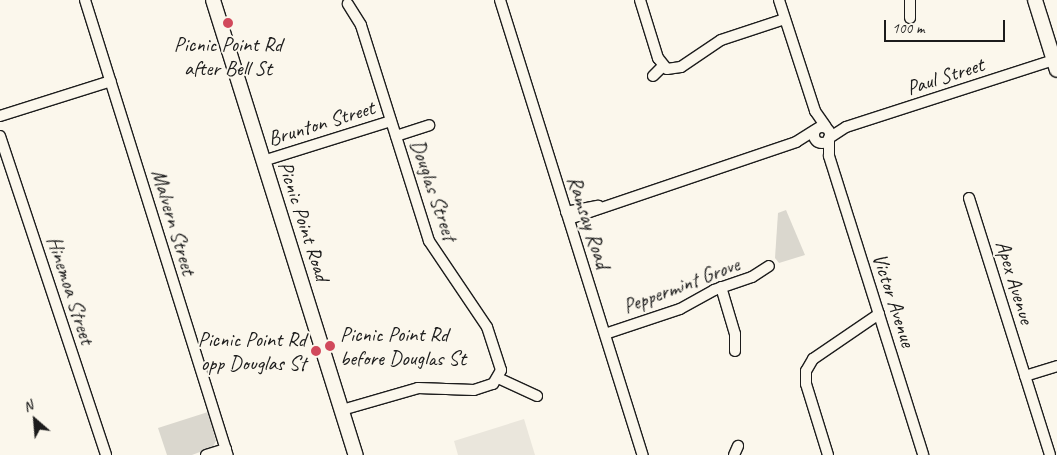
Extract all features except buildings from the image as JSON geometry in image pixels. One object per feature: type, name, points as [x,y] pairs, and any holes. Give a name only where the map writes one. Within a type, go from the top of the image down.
[{"type":"street","name":"Malvern Street","points":[[85,0],[227,452]]},
{"type":"street","name":"Picnic Point Road","points":[[213,0],[356,455]]},
{"type":"street","name":"Ramsay Road","points":[[500,0],[643,455]]},
{"type":"street","points":[[640,0],[663,66]]},
{"type":"street","name":"Victor Avenue","points":[[779,0],[924,455]]},
{"type":"street","points":[[910,0],[910,18]]},
{"type":"street","points":[[1035,0],[1056,65]]},
{"type":"street","name":"Douglas Street","points":[[348,4],[361,25],[429,241],[487,328],[500,366],[498,378]]},
{"type":"street","points":[[663,66],[677,69],[716,42],[785,19]]},
{"type":"street","name":"Paul Street","points":[[568,215],[822,134],[1056,65]]},
{"type":"street","points":[[653,76],[663,66]]},
{"type":"street","points":[[0,116],[111,81]]},
{"type":"street","name":"Brunton Street","points":[[263,160],[391,121]]},
{"type":"street","points":[[396,136],[429,126]]},
{"type":"street","name":"Hinemoa Street","points":[[0,136],[106,455]]},
{"type":"street","name":"Apex Avenue","points":[[969,198],[1050,455]]},
{"type":"street","name":"Peppermint Grove","points":[[605,334],[680,309],[721,287],[752,278],[769,266]]},
{"type":"street","points":[[721,287],[735,334],[735,351]]},
{"type":"street","points":[[828,455],[806,384],[806,371],[813,359],[879,314]]},
{"type":"street","points":[[1025,376],[1057,366]]},
{"type":"street","points":[[342,410],[412,389],[467,392],[489,386],[498,378],[538,396]]},
{"type":"street","points":[[206,455],[227,452]]},
{"type":"shaded area","points":[[786,210],[805,255],[779,263],[775,258],[778,213]]},
{"type":"shaded area","points":[[208,412],[216,441],[213,447],[192,455],[167,455],[158,428]]},
{"type":"shaded area","points":[[524,419],[535,455],[458,455],[454,441]]},
{"type":"place","name":"Picnic Point Rd after Bell St","points":[[228,23]]},
{"type":"place","name":"Picnic Point Rd before Douglas St","points":[[330,346]]},
{"type":"place","name":"Picnic Point Rd opp Douglas St","points":[[316,351]]}]
